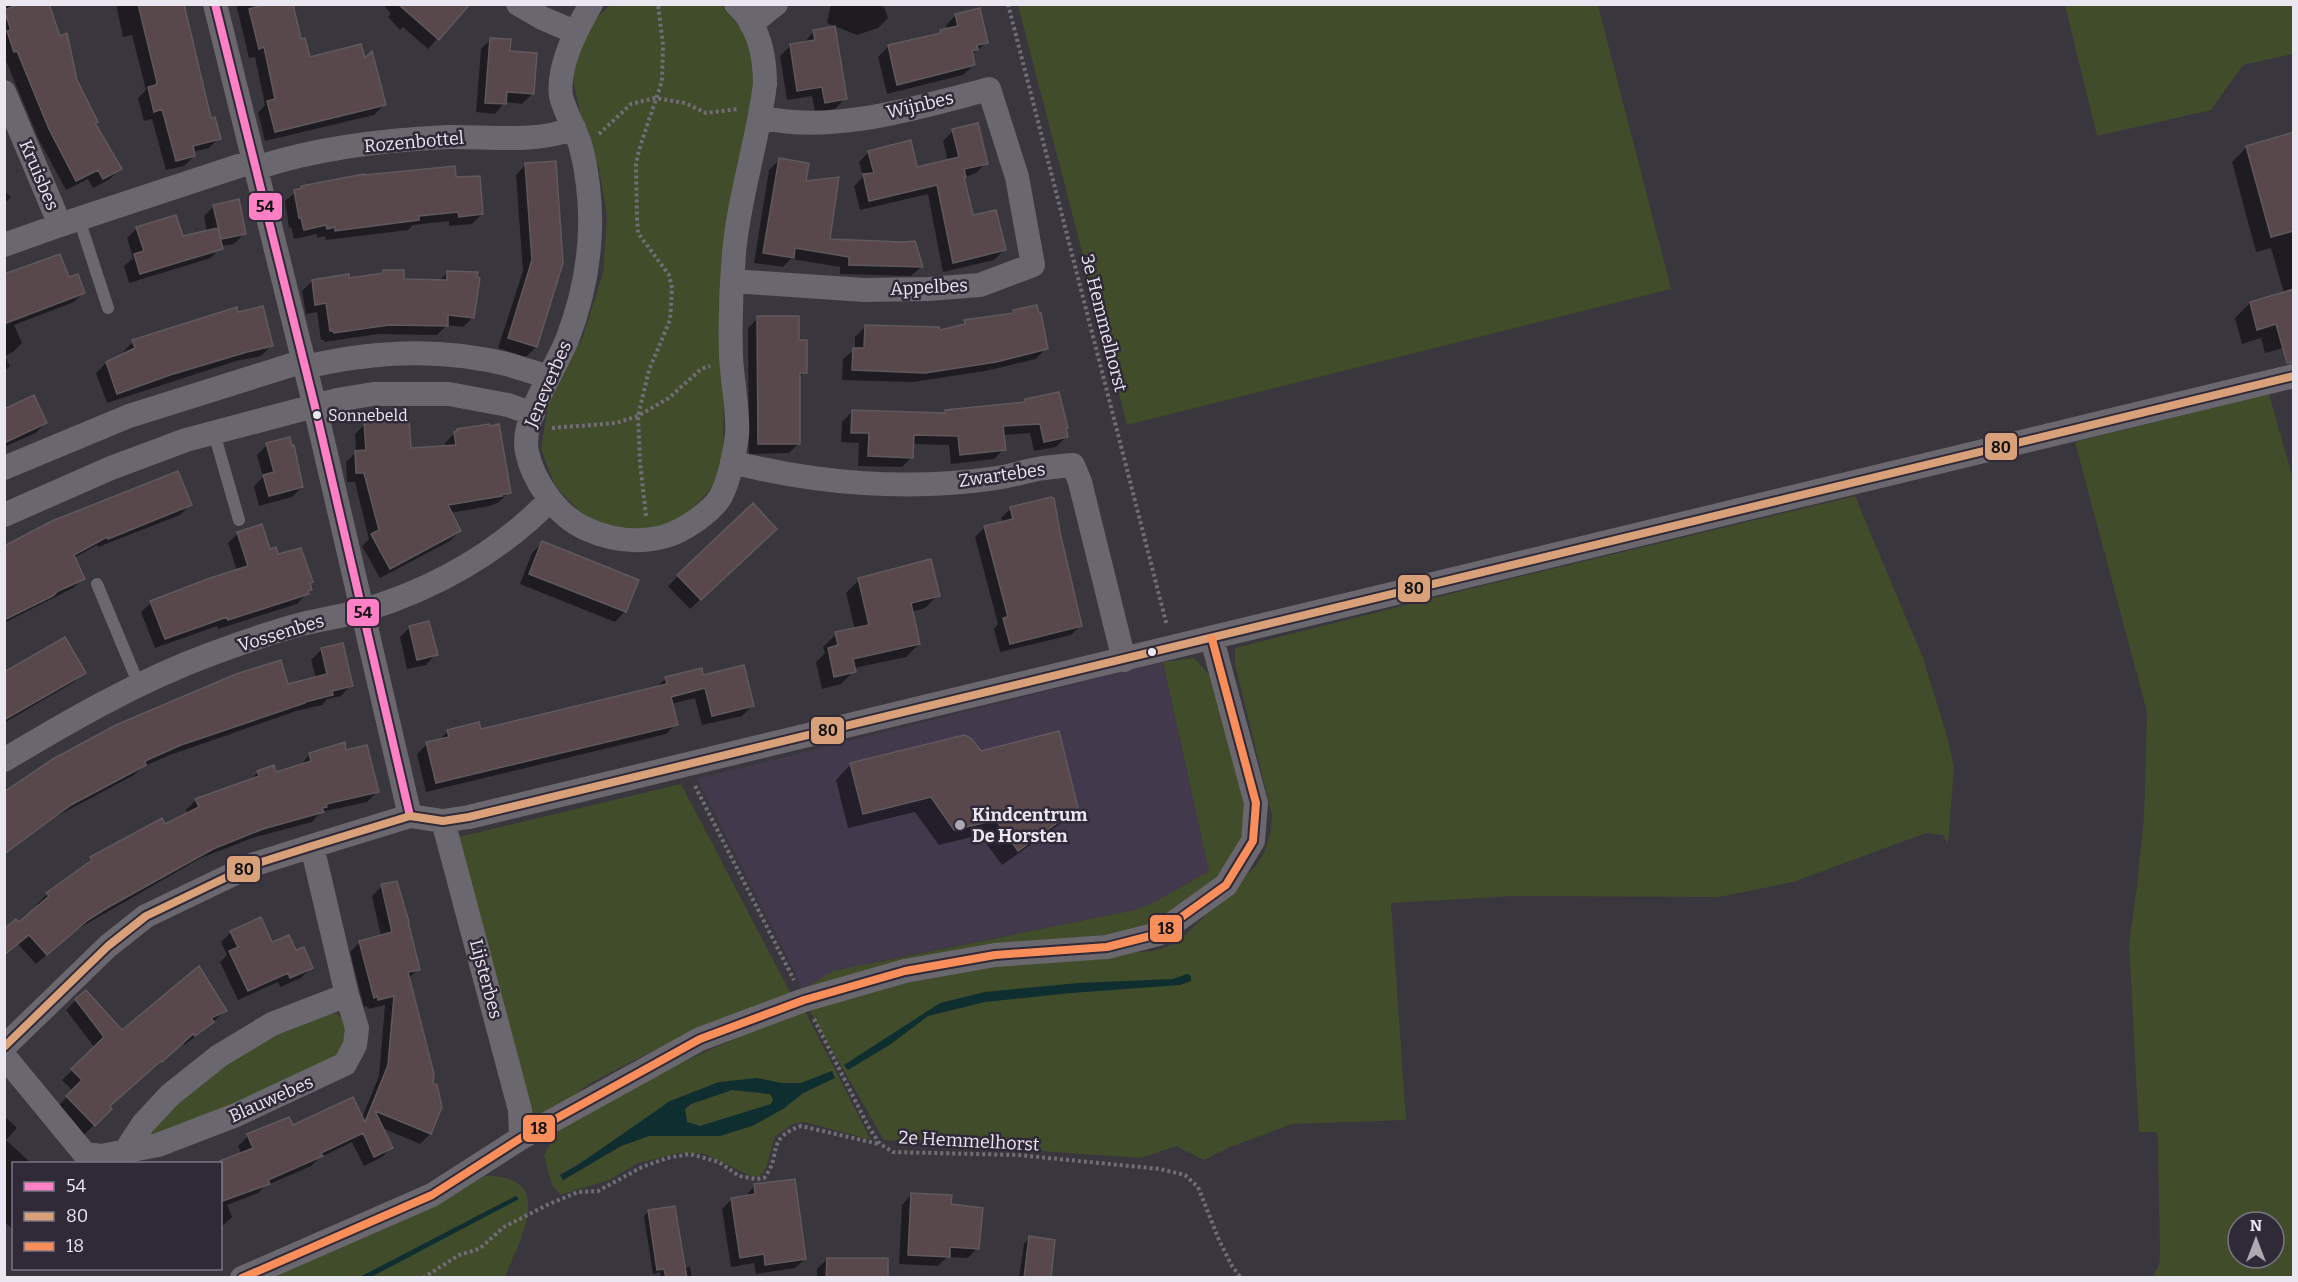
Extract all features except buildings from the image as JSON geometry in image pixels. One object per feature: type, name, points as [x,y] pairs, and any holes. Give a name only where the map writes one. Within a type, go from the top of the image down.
[{"type":"street","points":[[215,4],[315,407],[410,816]]},
{"type":"street","points":[[518,4],[542,18],[575,32]]},
{"type":"street","name":"Jeneverbes","points":[[591,4],[575,32],[564,66],[561,96],[577,135],[586,181],[590,225],[587,271],[572,325],[531,421],[527,451],[550,500],[580,526],[606,537],[650,540],[678,532],[702,516],[720,497],[732,462],[737,434],[731,363],[734,250],[753,142],[760,117],[765,84],[765,58],[751,24],[736,4]]},
{"type":"street","points":[[751,24],[776,4]]},
{"type":"street","name":"Wijnbes","points":[[760,117],[783,122],[819,122],[894,113],[989,89],[1017,177]]},
{"type":"street","name":"Kruisbes","points":[[4,92],[69,222]]},
{"type":"street","name":"Rozenbottel","points":[[4,245],[69,222],[255,165],[311,154],[368,144],[446,138],[577,135]]},
{"type":"street","name":"Appelbes","points":[[732,281],[864,290],[980,285],[1033,265],[1017,177]]},
{"type":"street","points":[[4,468],[129,416],[304,364],[360,355],[440,354],[509,365],[549,377]]},
{"type":"street","points":[[4,1047],[108,946],[146,916],[252,865],[410,816],[443,821],[468,817],[2294,376]]},
{"type":"street","points":[[4,516],[111,468],[186,440],[336,400],[373,394],[449,394],[484,400],[531,421]]},
{"type":"street","name":"Zwartebes","points":[[732,462],[765,471],[831,480],[898,484],[997,478],[1073,465],[1080,482],[1124,660]]},
{"type":"street","name":"Vossenbes","points":[[4,760],[79,715],[139,685],[210,654],[290,628],[363,611],[404,597],[452,575],[519,529],[550,500]]},
{"type":"street","points":[[242,1278],[432,1195],[521,1138],[700,1039],[804,1000],[905,970],[995,956],[1107,946],[1158,934],[1226,885],[1253,841],[1256,803],[1212,639]]},
{"type":"street","name":"Lijsterbes","points":[[443,821],[520,1110],[521,1138]]},
{"type":"street","name":"Blauwebes","points":[[4,1056],[84,1153],[100,1156],[158,1145],[236,1115],[345,1064],[355,1045],[357,1028],[312,846]]},
{"type":"street","points":[[126,1150],[143,1124],[170,1095],[219,1056],[272,1024],[347,995]]},
{"type":"lane","points":[[69,222],[108,308]]},
{"type":"lane","points":[[214,433],[239,520]]},
{"type":"lane","points":[[97,584],[139,685]]},
{"type":"path","points":[[650,540],[640,462],[638,416],[649,370],[670,320],[672,288],[669,275],[638,233],[636,164],[663,75],[663,45],[658,4]]},
{"type":"path","name":"3e Hemmelhorst","points":[[1008,4],[1173,648]]},
{"type":"path","points":[[577,135],[593,138],[602,133],[608,124],[631,104],[655,98],[685,103],[706,113],[738,109],[760,117]]},
{"type":"path","points":[[531,421],[616,423],[638,416],[669,398],[701,369],[712,364],[731,363]]},
{"type":"path","name":"2e Hemmelhorst","points":[[685,766],[868,1126],[880,1144],[893,1152],[1018,1155],[1160,1169],[1185,1175],[1198,1187],[1223,1249],[1241,1278]]},
{"type":"path","points":[[423,1278],[459,1255],[479,1249],[504,1227],[547,1205],[578,1192],[598,1191],[642,1167],[667,1158],[690,1154],[718,1162],[739,1176],[756,1179],[764,1178],[771,1170],[777,1141],[789,1131],[801,1126],[880,1144]]},
{"type":"shaded area","name":"Kindcentrum De Horsten","points":[[1163,662],[1209,871],[1153,903],[1135,910],[874,962],[802,990],[697,779]]},
{"type":"shaded area","points":[[1187,974],[1191,976],[1191,981],[1180,985],[985,1002],[928,1016],[891,1044],[848,1070],[844,1065],[940,1003],[985,992],[1078,983],[1173,979]]},
{"type":"shaded area","points":[[832,1071],[835,1078],[803,1093],[783,1109],[752,1126],[720,1136],[649,1136],[621,1146],[563,1180],[560,1175],[670,1101],[719,1082],[757,1078],[781,1083],[801,1083]],"holes":[[[732,1090],[770,1094],[773,1099],[771,1104],[700,1126],[687,1122],[685,1109],[691,1104]]]},
{"type":"shaded area","points":[[516,1196],[519,1199],[371,1277],[360,1277]]},
{"type":"green space","points":[[610,5],[721,5],[750,39],[756,81],[745,129],[726,242],[723,462],[714,485],[688,514],[656,529],[625,529],[587,519],[555,486],[541,449],[548,405],[583,336],[603,273],[607,216],[599,169],[581,117],[572,75],[583,32]]},
{"type":"green space","points":[[1018,5],[1598,5],[1671,289],[1127,425]]},
{"type":"green space","points":[[2065,5],[2293,5],[2293,54],[2243,65],[2211,110],[2097,136]]},
{"type":"green space","points":[[2269,394],[2293,479],[2293,1277],[2153,1277],[2159,1265],[2160,1251],[2158,1145],[2157,1132],[2139,1132],[2129,943],[2144,817],[2147,712],[2075,442]]},
{"type":"green space","points":[[1855,496],[1923,658],[1947,736],[1954,767],[1948,844],[1943,835],[1926,833],[1793,882],[1719,897],[1513,896],[1391,903],[1406,1120],[1292,1124],[1230,1147],[1204,1160],[1176,1146],[1140,1158],[884,1140],[809,1010],[878,989],[967,970],[1153,951],[1179,941],[1256,866],[1264,853],[1271,831],[1272,816],[1235,664],[1235,648]]},
{"type":"green space","points":[[1194,658],[1222,694],[1251,822],[1229,866],[1200,892],[1143,932],[1002,944],[802,990],[833,971],[1135,910],[1153,903],[1209,871],[1163,662]]},
{"type":"green space","points":[[681,784],[791,994],[715,1023],[641,1057],[586,1086],[563,1104],[547,1112],[530,1113],[459,837]]},
{"type":"green space","points":[[805,1011],[871,1140],[805,1122],[793,1124],[775,1136],[762,1175],[753,1177],[705,1154],[679,1153],[638,1163],[609,1180],[560,1195],[552,1185],[544,1156],[555,1132],[627,1088],[777,1019]],"holes":[[[832,1071],[834,1078],[803,1093],[783,1109],[720,1136],[649,1136],[621,1146],[564,1180],[560,1175],[612,1143],[670,1101],[757,1078],[781,1083],[801,1083]]]},
{"type":"green space","points":[[330,1013],[337,1014],[346,1022],[344,1053],[156,1139],[147,1131],[235,1052]]},
{"type":"green space","points":[[732,1090],[770,1094],[773,1099],[772,1104],[700,1126],[687,1122],[685,1109],[691,1104]]},
{"type":"green space","points":[[485,1176],[507,1178],[521,1186],[527,1197],[528,1212],[525,1228],[505,1277],[371,1277],[518,1199],[516,1196],[360,1277],[271,1278],[393,1225]]},
{"type":"transit line","name":"54","points":[[215,4],[315,407],[410,816]]},
{"type":"transit line","name":"80","points":[[4,1047],[108,946],[146,916],[252,865],[410,816],[443,821],[469,817],[2294,376]]},
{"type":"transit line","name":"18","points":[[242,1278],[432,1195],[521,1138],[700,1039],[804,1000],[905,971],[995,955],[1107,947],[1158,934],[1226,885],[1253,841],[1256,803],[1212,639]]},
{"type":"place","name":"Sonnebeld","points":[[317,415]]},
{"type":"place","name":"Kindcentrum De Horsten","points":[[960,825]]}]
